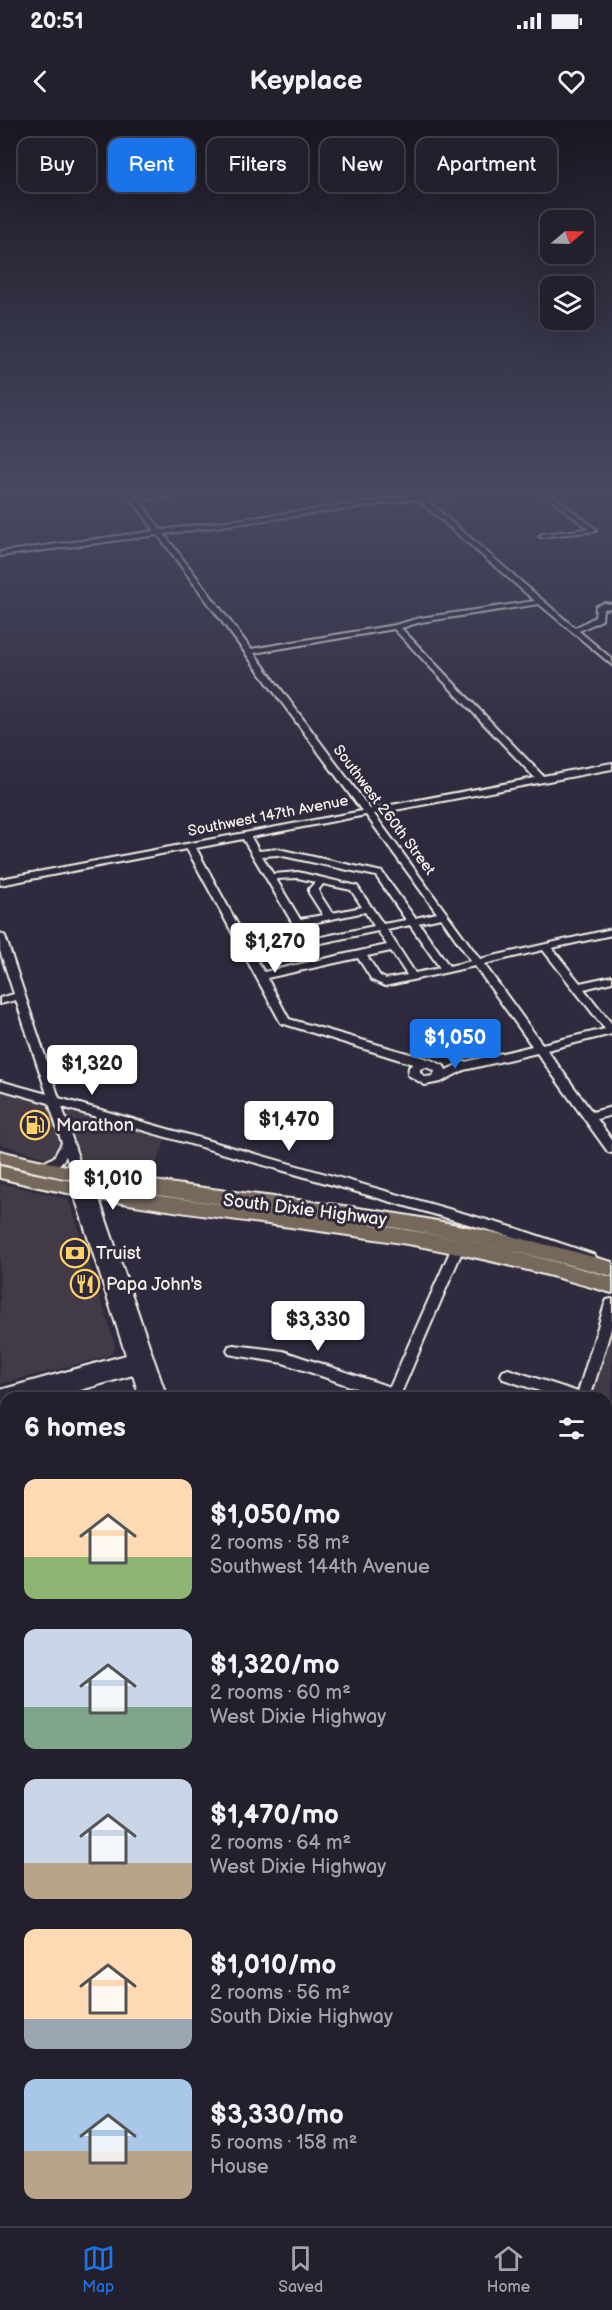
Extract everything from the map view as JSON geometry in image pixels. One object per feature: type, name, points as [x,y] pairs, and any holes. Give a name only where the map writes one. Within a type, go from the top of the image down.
[{"type":"highway","name":"South Dixie Highway","points":[[0,1157],[42,1168],[83,1187]]},
{"type":"highway","name":"South Dixie Highway","points":[[0,1172],[206,1212],[372,1232],[459,1239],[545,1266],[611,1274]]},
{"type":"street","name":"Southwest 260th Street","points":[[202,589],[443,915],[612,1149]]},
{"type":"street","points":[[525,589],[612,663]]},
{"type":"street","points":[[248,652],[396,627],[420,620],[540,602]]},
{"type":"street","points":[[574,630],[599,618],[597,612],[599,608],[604,605],[612,606]]},
{"type":"street","points":[[396,627],[541,779]]},
{"type":"street","points":[[599,652],[612,649]]},
{"type":"street","name":"Southwest 147th Avenue","points":[[0,882],[612,766]]},
{"type":"street","points":[[245,835],[309,943]]},
{"type":"street","points":[[190,846],[282,1017],[288,1023],[440,1069],[439,1077]]},
{"type":"street","points":[[256,854],[278,852],[375,873],[382,877],[446,969]]},
{"type":"street","points":[[269,877],[294,874],[354,888],[413,976]]},
{"type":"street","points":[[321,880],[314,893],[329,917]]},
{"type":"street","points":[[297,923],[368,909]]},
{"type":"street","points":[[249,955],[443,915]]},
{"type":"street","points":[[361,955],[380,982],[612,933]]},
{"type":"street","points":[[0,936],[142,1362],[157,1392]]},
{"type":"street","points":[[260,976],[394,947]]},
{"type":"street","points":[[461,1067],[424,1065],[414,1075],[422,1080],[433,1080],[461,1067],[612,1031],[546,947]]},
{"type":"street","points":[[577,987],[612,979]]},
{"type":"street","points":[[0,1001],[20,996]]},
{"type":"street","points":[[0,1085],[568,1250],[611,1274]]},
{"type":"street","points":[[589,1117],[612,1111]]},
{"type":"street","points":[[42,1168],[58,1160],[68,1143]]},
{"type":"street","points":[[395,1392],[459,1239],[458,1222],[447,1214]]},
{"type":"street","points":[[583,1392],[612,1304]]},
{"type":"street","points":[[234,1350],[283,1357],[382,1392]]},
{"type":"street","points":[[67,1392],[142,1362]]},
{"type":"street","points":[[17,1392],[142,1362]]},
{"type":"street","points":[[142,1362],[146,1392]]},
{"type":"street","points":[[508,1375],[562,1392]]},
{"type":"shaded area","points":[[0,1089],[166,1139],[150,1178],[50,1159],[0,1144]]},
{"type":"shaded area","points":[[0,1183],[69,1199],[115,1345],[114,1350],[108,1356],[0,1384]]},
{"type":"shaded area","points":[[612,1328],[612,1392],[593,1392]]},
{"type":"place","name":"Marathon","points":[[35,1125]]},
{"type":"place","name":"Truist","points":[[75,1253]]},
{"type":"place","name":"Papa John's","points":[[85,1284]]}]
